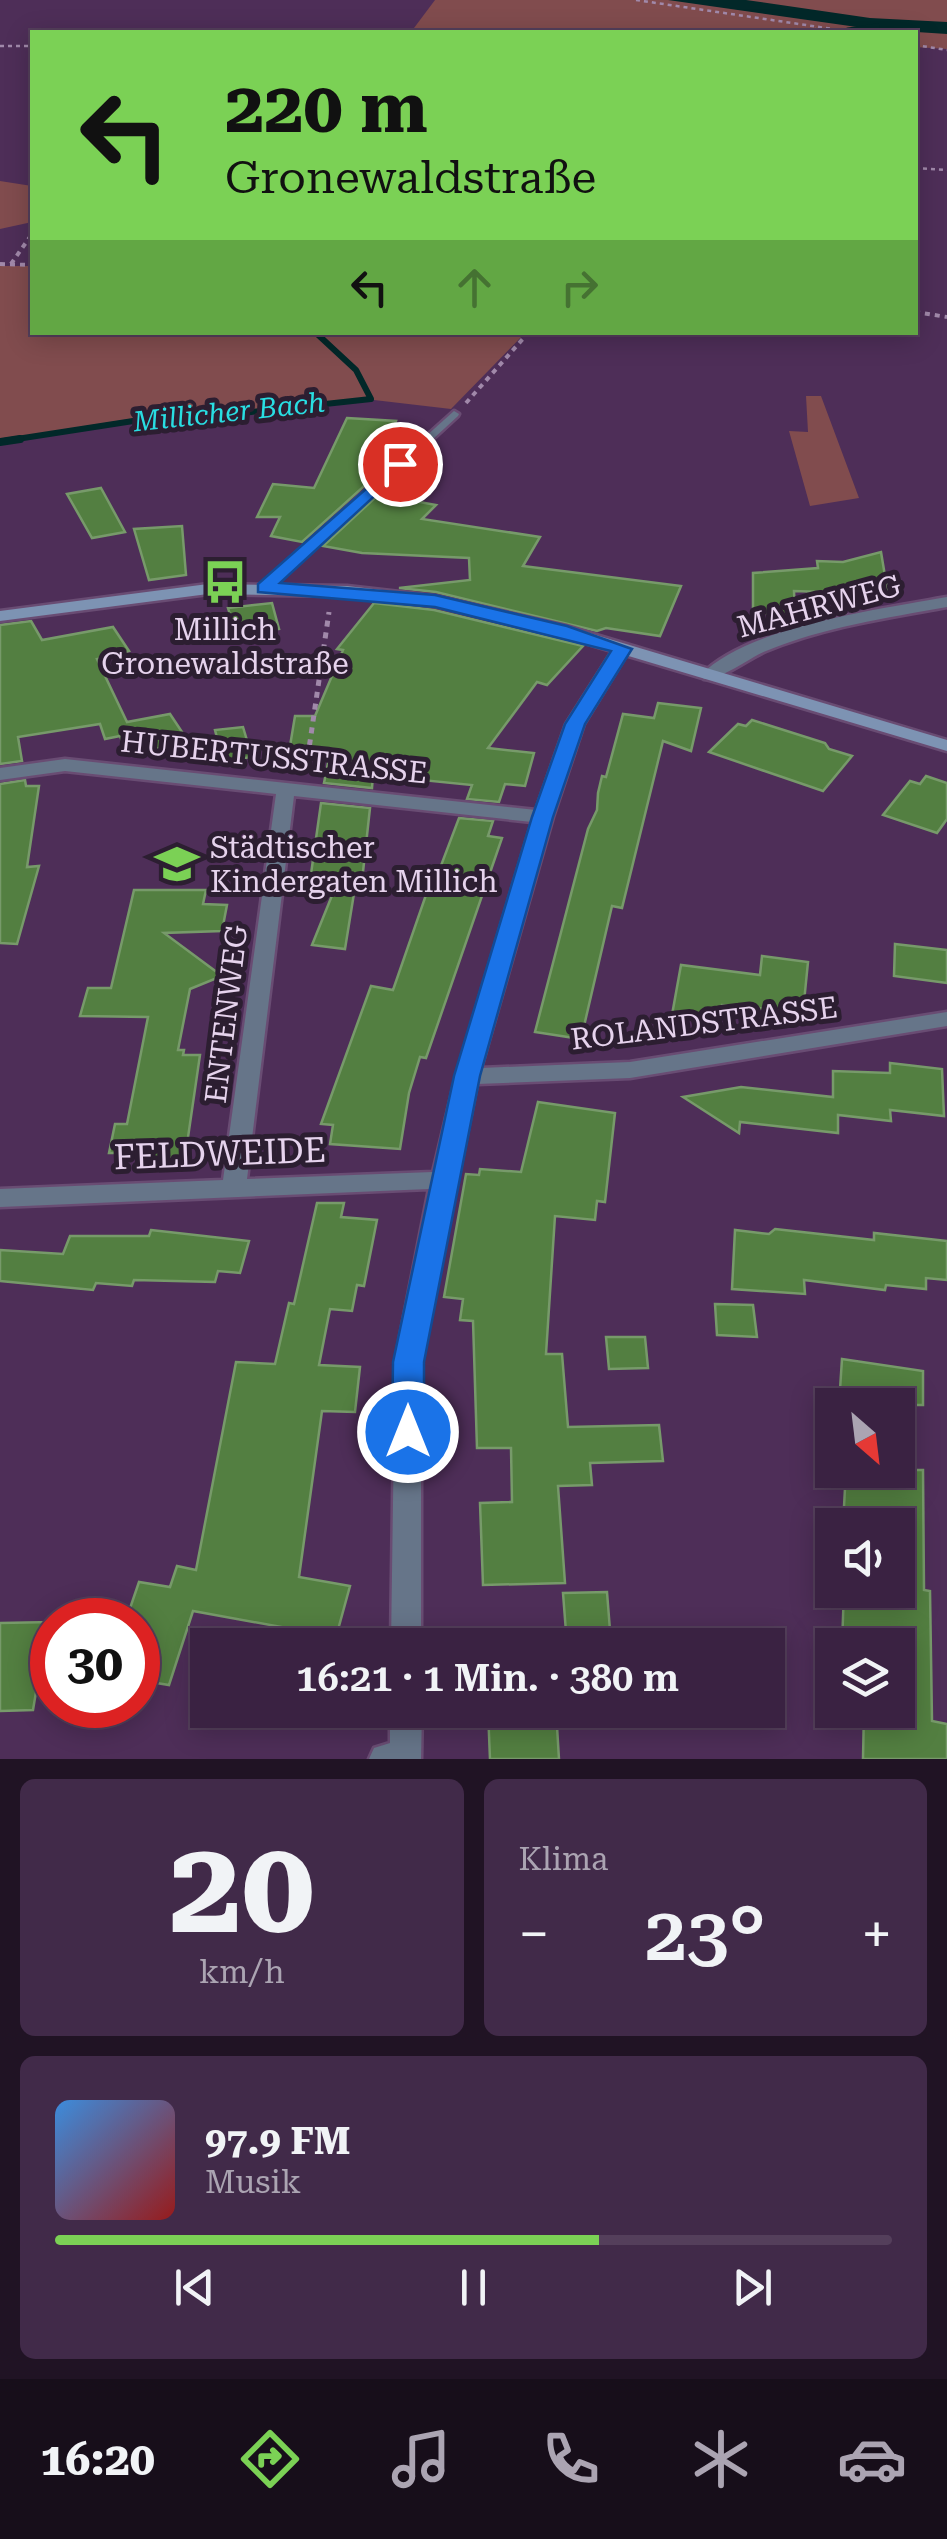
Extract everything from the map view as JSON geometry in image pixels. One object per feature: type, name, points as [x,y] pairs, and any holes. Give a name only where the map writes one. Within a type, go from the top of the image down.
[{"type":"main road","points":[[0,616],[208,589],[332,591],[435,601],[560,630],[947,746]]},
{"type":"street","name":"MAHRWEG","points":[[710,675],[730,657],[772,642],[947,602]]},
{"type":"street","points":[[406,1628],[408,1362],[443,1180],[467,1076],[542,817],[575,724],[622,649]]},
{"type":"street","name":"HUBERTUSSTRASSE","points":[[0,774],[65,765],[542,817]]},
{"type":"street","name":"ENTENWEG","points":[[234,1188],[295,788]]},
{"type":"street","name":"ROLANDSTRASSE","points":[[467,1076],[630,1070],[947,1019]]},
{"type":"street","name":"FELDWEIDE","points":[[0,1198],[443,1180]]},
{"type":"street","points":[[385,1759],[405,1759],[406,1728]]},
{"type":"lane","points":[[264,588],[454,414]]},
{"type":"path","points":[[636,0],[839,30]]},
{"type":"path","points":[[809,30],[826,27]]},
{"type":"path","points":[[918,45],[947,50]]},
{"type":"path","points":[[0,46],[30,46]]},
{"type":"path","points":[[918,168],[947,170]]},
{"type":"path","points":[[11,264],[30,237]]},
{"type":"path","points":[[0,264],[30,264]]},
{"type":"path","points":[[918,312],[947,317]]},
{"type":"path","points":[[454,414],[526,335]]},
{"type":"path","points":[[295,788],[332,591]]},
{"type":"shaded area","points":[[435,0],[947,0],[947,49],[918,47],[918,30],[412,30]]},
{"type":"shaded area","points":[[668,0],[746,0],[870,18],[947,22],[947,34],[871,29]]},
{"type":"shaded area","points":[[0,181],[30,186],[30,222],[0,229]]},
{"type":"shaded area","points":[[0,266],[30,266],[30,335],[523,335],[451,409],[374,400],[224,418],[166,413],[0,440]]},
{"type":"shaded area","points":[[806,396],[821,396],[859,498],[810,506],[789,431],[808,432]]},
{"type":"building","points":[[347,418],[396,421],[372,479],[302,542],[271,536],[280,517],[257,517],[273,484],[314,488]]},
{"type":"building","points":[[391,483],[409,486],[398,498],[436,505],[422,519],[540,537],[523,566],[681,586],[660,636],[606,628],[597,631],[436,592],[399,588],[470,580],[469,558],[362,553],[323,546]]},
{"type":"building","points":[[101,488],[125,532],[92,538],[67,494]]},
{"type":"building","points":[[182,526],[186,575],[149,580],[134,529]]},
{"type":"building","points":[[881,552],[888,594],[794,591],[795,615],[753,613],[753,573],[818,568],[817,561],[843,562]]},
{"type":"building","points":[[272,603],[279,629],[236,634],[228,608]]},
{"type":"building","points":[[374,603],[434,610],[583,646],[547,685],[537,682],[488,748],[534,753],[525,786],[505,784],[499,802],[467,799],[472,785],[373,775],[372,788],[324,783],[329,758],[315,757],[317,749],[289,752],[295,716],[315,716],[343,650],[337,649]]},
{"type":"building","points":[[31,621],[42,640],[113,627],[129,651],[97,659],[127,722],[170,714],[190,744],[126,753],[120,736],[105,739],[100,724],[18,737],[22,761],[0,764],[0,625]]},
{"type":"building","points":[[658,703],[701,708],[691,751],[663,741],[622,908],[612,906],[581,1039],[535,1032],[588,829],[597,810],[602,776],[606,777],[623,714],[654,718]]},
{"type":"building","points":[[752,720],[825,743],[829,749],[852,756],[823,791],[709,752],[738,724],[746,726]]},
{"type":"building","points":[[243,727],[252,757],[223,761],[215,730]]},
{"type":"building","points":[[926,776],[947,783],[947,819],[937,833],[883,815],[910,781],[920,784]]},
{"type":"building","points":[[25,780],[26,786],[39,786],[27,867],[39,866],[17,944],[0,943],[0,784]]},
{"type":"building","points":[[321,803],[370,808],[362,881],[356,881],[345,949],[312,945],[333,893],[324,892],[325,881],[310,881]]},
{"type":"building","points":[[459,818],[493,821],[488,836],[502,838],[426,1058],[420,1057],[409,1093],[400,1149],[330,1144],[333,1125],[321,1124],[371,986],[393,990],[427,892],[431,892]]},
{"type":"building","points":[[134,890],[206,890],[203,904],[227,905],[222,931],[164,933],[222,976],[190,989],[178,1050],[184,1050],[183,1055],[200,1055],[185,1158],[163,1158],[154,1163],[143,1163],[132,1153],[109,1153],[115,1124],[127,1124],[148,1017],[80,1016],[88,988],[111,988]]},
{"type":"building","points":[[895,944],[947,950],[947,983],[894,976]]},
{"type":"building","points":[[762,956],[808,962],[803,1012],[722,1005],[719,1021],[672,1015],[681,965],[760,975]]},
{"type":"building","points":[[890,1063],[942,1069],[944,1116],[890,1110],[891,1121],[838,1115],[838,1133],[740,1122],[739,1133],[683,1097],[741,1087],[833,1097],[833,1071],[890,1073]]},
{"type":"building","points":[[538,1102],[615,1113],[605,1202],[597,1201],[595,1220],[555,1216],[546,1354],[562,1354],[568,1427],[659,1425],[663,1461],[590,1463],[592,1485],[558,1486],[565,1583],[483,1585],[480,1503],[512,1502],[511,1448],[477,1448],[473,1321],[460,1320],[463,1299],[444,1297],[466,1174],[479,1175],[480,1169],[521,1172]]},
{"type":"building","points":[[317,1203],[344,1203],[341,1217],[377,1220],[364,1286],[357,1285],[352,1311],[330,1309],[319,1365],[360,1367],[355,1412],[322,1411],[299,1577],[350,1586],[338,1628],[286,1628],[193,1611],[169,1685],[160,1684],[160,1598],[134,1598],[139,1582],[170,1587],[177,1566],[196,1570],[236,1362],[275,1364],[289,1303],[294,1304]]},
{"type":"building","points":[[775,1229],[874,1240],[874,1233],[947,1241],[947,1280],[926,1278],[926,1289],[886,1285],[885,1290],[804,1280],[805,1294],[732,1289],[735,1230],[769,1234]]},
{"type":"building","points":[[151,1230],[249,1241],[240,1273],[218,1271],[215,1282],[134,1280],[132,1286],[96,1283],[93,1290],[0,1281],[0,1250],[63,1254],[70,1236],[149,1236]]},
{"type":"building","points":[[715,1304],[753,1305],[757,1337],[717,1335]]},
{"type":"building","points":[[606,1337],[645,1337],[648,1368],[609,1369]]},
{"type":"building","points":[[842,1359],[923,1371],[923,1405],[915,1405],[915,1388],[840,1388]]},
{"type":"building","points":[[915,1470],[923,1470],[924,1590],[930,1591],[932,1721],[947,1724],[947,1759],[863,1759],[864,1728],[915,1728],[915,1628],[843,1628],[843,1608],[915,1608],[915,1508],[844,1508],[845,1488],[915,1488]]},
{"type":"building","points":[[607,1592],[610,1628],[566,1628],[563,1593]]},
{"type":"building","points":[[30,1622],[30,1710],[0,1711],[0,1623]]},
{"type":"building","points":[[489,1728],[557,1728],[559,1759],[490,1759]]},
{"type":"waterway","name":"Millicher Bach","points":[[848,30],[877,26]]},
{"type":"waterway","name":"Millicher Bach","points":[[4,441],[172,415],[242,413],[371,399],[356,370],[318,335]]},
{"type":"waterway","name":"Millicher Bach","points":[[0,442],[20,439]]},
{"type":"place","name":"Millich Gronewaldstraße","points":[[225,582]]},
{"type":"place","name":"Städtischer Kindergaten Millich","points":[[177,864]]},
{"type":"route","points":[[400,464],[264,588],[435,601],[622,649],[575,724],[542,817],[467,1076],[408,1362],[408,1432]]}]
